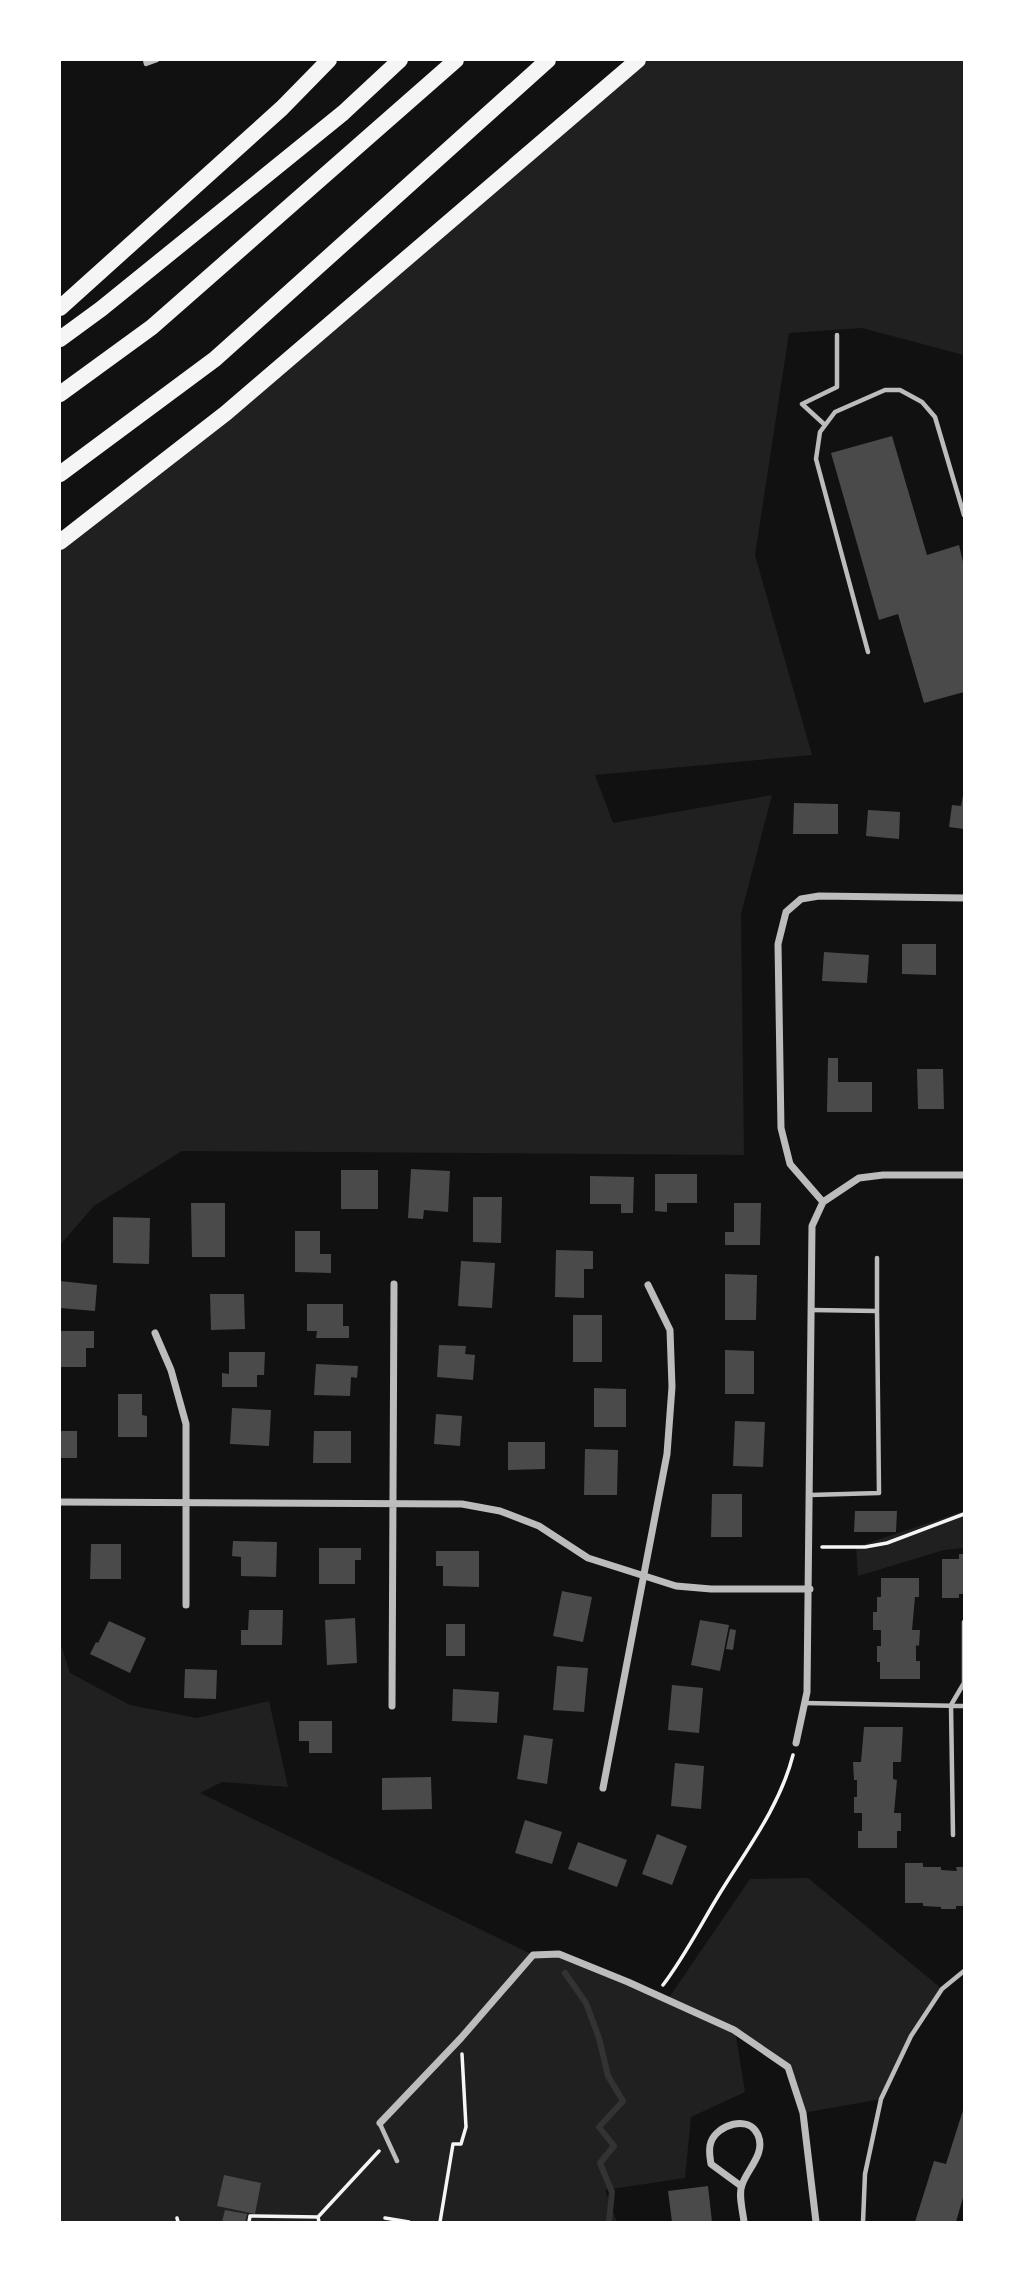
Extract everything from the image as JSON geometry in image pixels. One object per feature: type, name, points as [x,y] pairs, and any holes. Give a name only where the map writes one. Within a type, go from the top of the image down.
[{"type":"highway","points":[[60,307],[282,108],[330,60]]},
{"type":"highway","points":[[60,339],[101,309],[342,113],[400,60]]},
{"type":"highway","points":[[60,394],[152,327],[456,60]]},
{"type":"highway","points":[[60,474],[215,359],[548,60]]},
{"type":"highway","points":[[486,190],[627,60]]},
{"type":"highway","points":[[60,542],[226,413],[638,60]]},
{"type":"street","points":[[823,1202],[790,1164],[780,1128],[778,944],[786,912],[801,899],[819,896],[964,898]]},
{"type":"street","points":[[796,1743],[807,1692],[813,1226],[823,1202],[859,1178],[883,1175],[964,1175]]},
{"type":"street","points":[[391,1706],[394,1284]]},
{"type":"street","points":[[603,1788],[667,1454],[672,1387],[670,1330],[648,1285]]},
{"type":"street","points":[[155,1333],[171,1370],[186,1424],[186,1605]]},
{"type":"street","points":[[60,1502],[463,1504],[500,1511],[539,1526],[588,1558],[676,1586],[710,1589],[810,1589]]},
{"type":"street","points":[[380,2123],[461,2038],[533,1955],[559,1955],[656,1994],[734,2030],[788,2067],[803,2113],[816,2222]]},
{"type":"street","points":[[741,2186],[711,2164],[709,2152],[716,2132],[726,2125],[740,2123],[758,2135],[759,2147],[756,2160],[741,2186],[744,2222]]},
{"type":"lane","points":[[145,60],[146,64],[157,60]]},
{"type":"lane","points":[[825,425],[802,404],[837,387],[837,335]]},
{"type":"lane","points":[[868,652],[816,459],[820,432],[835,412],[885,390],[900,390],[922,402],[935,418],[964,515]]},
{"type":"lane","points":[[810,1495],[879,1493],[877,1258]]},
{"type":"lane","points":[[812,1310],[877,1311]]},
{"type":"lane","points":[[953,1835],[951,1705],[964,1683],[964,1622]]},
{"type":"lane","points":[[804,1703],[964,1706]]},
{"type":"lane","points":[[863,2222],[865,2174],[881,2099],[911,2036],[942,1989],[964,1971]]},
{"type":"lane","points":[[380,2123],[397,2161]]},
{"type":"path","points":[[810,1547],[865,1547],[887,1543],[964,1514]]},
{"type":"path","points":[[656,1994],[686,1954],[786,1783],[796,1743]]},
{"type":"path","points":[[440,2222],[453,2144],[461,2144],[466,2127],[461,2038]]},
{"type":"path","points":[[249,2222],[250,2216],[318,2217],[388,2141]]},
{"type":"path","points":[[318,2217],[319,2222]]},
{"type":"path","points":[[385,2218],[409,2222]]},
{"type":"shaded area","points":[[638,60],[964,60],[964,355],[862,328],[789,333],[755,555],[812,755],[595,775],[613,823],[772,795],[741,914],[744,1155],[182,1151],[94,1206],[60,1245],[60,542]]},
{"type":"shaded area","points":[[964,1511],[964,1548],[944,1550],[858,1576],[856,1547]]},
{"type":"shaded area","points":[[60,1642],[70,1673],[130,1705],[197,1718],[269,1701],[288,1787],[222,1782],[200,1793],[533,1955],[559,1954],[668,1999],[750,1879],[808,1878],[942,1989],[911,2036],[881,2099],[803,2113],[788,2067],[735,2030],[745,2092],[691,2117],[685,2178],[605,2190],[617,2222],[60,2222]]},
{"type":"building","points":[[892,436],[927,555],[959,545],[964,566],[964,692],[924,703],[898,614],[879,620],[831,453]]},
{"type":"building","points":[[963,795],[964,829],[949,827],[952,805],[961,806]]},
{"type":"building","points":[[794,803],[838,804],[838,834],[793,834]]},
{"type":"building","points":[[868,810],[900,812],[899,839],[866,836]]},
{"type":"building","points":[[902,944],[936,944],[936,975],[902,974]]},
{"type":"building","points":[[824,952],[869,955],[867,983],[822,981]]},
{"type":"building","points":[[828,1058],[838,1058],[838,1082],[872,1082],[872,1112],[827,1112]]},
{"type":"building","points":[[917,1069],[943,1069],[944,1109],[918,1109]]},
{"type":"building","points":[[411,1169],[450,1171],[448,1212],[424,1210],[423,1219],[408,1218]]},
{"type":"building","points":[[341,1170],[378,1170],[378,1209],[341,1209]]},
{"type":"building","points":[[655,1174],[697,1174],[697,1203],[667,1203],[667,1212],[655,1211]]},
{"type":"building","points":[[590,1176],[634,1177],[633,1213],[621,1213],[621,1204],[590,1204]]},
{"type":"building","points":[[473,1197],[502,1197],[501,1243],[473,1242]]},
{"type":"building","points":[[191,1203],[225,1203],[225,1257],[192,1257]]},
{"type":"building","points":[[734,1203],[761,1203],[760,1245],[725,1245],[725,1232],[734,1232]]},
{"type":"building","points":[[113,1217],[150,1218],[149,1264],[113,1263]]},
{"type":"building","points":[[295,1231],[320,1231],[320,1254],[331,1254],[331,1273],[295,1272]]},
{"type":"building","points":[[556,1250],[593,1251],[593,1269],[584,1269],[584,1298],[555,1297]]},
{"type":"building","points":[[461,1261],[495,1263],[492,1308],[458,1306]]},
{"type":"building","points":[[725,1274],[757,1275],[756,1320],[725,1320]]},
{"type":"building","points":[[60,1281],[97,1285],[95,1311],[60,1308]]},
{"type":"building","points":[[210,1294],[244,1294],[245,1329],[211,1330]]},
{"type":"building","points":[[307,1304],[343,1304],[343,1326],[349,1326],[349,1338],[316,1338],[317,1331],[307,1331]]},
{"type":"building","points":[[573,1315],[602,1315],[602,1362],[573,1362]]},
{"type":"building","points":[[60,1331],[94,1331],[94,1348],[86,1348],[86,1367],[60,1367]]},
{"type":"building","points":[[439,1345],[466,1346],[465,1354],[475,1355],[473,1380],[437,1377]]},
{"type":"building","points":[[725,1350],[754,1351],[754,1394],[725,1394]]},
{"type":"building","points":[[229,1352],[265,1352],[264,1375],[257,1375],[257,1387],[222,1387],[222,1373],[229,1374]]},
{"type":"building","points":[[316,1364],[358,1366],[357,1378],[351,1377],[350,1396],[314,1395]]},
{"type":"building","points":[[594,1388],[626,1389],[626,1427],[594,1427]]},
{"type":"building","points":[[118,1394],[142,1394],[142,1415],[147,1416],[147,1437],[118,1437]]},
{"type":"building","points":[[232,1408],[271,1410],[269,1446],[230,1444]]},
{"type":"building","points":[[436,1414],[462,1416],[460,1446],[434,1444]]},
{"type":"building","points":[[735,1421],[765,1422],[763,1467],[733,1466]]},
{"type":"building","points":[[60,1431],[77,1431],[77,1458],[60,1458]]},
{"type":"building","points":[[314,1431],[351,1431],[351,1463],[313,1463]]},
{"type":"building","points":[[508,1442],[545,1442],[545,1469],[508,1470]]},
{"type":"building","points":[[585,1449],[618,1450],[617,1495],[584,1495]]},
{"type":"building","points":[[712,1494],[742,1494],[742,1537],[711,1537]]},
{"type":"building","points":[[855,1511],[897,1511],[896,1532],[854,1532]]},
{"type":"building","points":[[233,1541],[277,1542],[276,1577],[241,1576],[241,1557],[232,1556]]},
{"type":"building","points":[[91,1544],[121,1544],[121,1579],[90,1579]]},
{"type":"building","points":[[319,1548],[361,1548],[361,1560],[355,1560],[355,1584],[319,1584]]},
{"type":"building","points":[[436,1551],[479,1551],[479,1587],[443,1586],[443,1566],[436,1566]]},
{"type":"building","points":[[959,1554],[964,1554],[964,1594],[959,1594],[959,1598],[942,1598],[942,1559],[959,1559]]},
{"type":"building","points":[[881,1578],[919,1578],[919,1597],[915,1597],[912,1630],[920,1630],[916,1661],[920,1661],[920,1679],[880,1679],[877,1646],[881,1646],[881,1630],[873,1630],[873,1612],[877,1612],[877,1597],[881,1597]]},
{"type":"building","points":[[562,1591],[592,1597],[583,1642],[553,1636]]},
{"type":"building","points":[[249,1610],[283,1610],[282,1645],[241,1645],[241,1630],[248,1630]]},
{"type":"building","points":[[355,1618],[357,1663],[327,1665],[325,1620]]},
{"type":"building","points":[[700,1620],[729,1625],[720,1671],[691,1665]]},
{"type":"building","points":[[109,1621],[146,1638],[130,1673],[90,1654]]},
{"type":"building","points":[[446,1624],[465,1624],[465,1656],[446,1656]]},
{"type":"building","points":[[730,1629],[736,1630],[733,1650],[726,1649]]},
{"type":"building","points":[[557,1666],[588,1668],[584,1712],[553,1710]]},
{"type":"building","points":[[185,1669],[217,1670],[216,1699],[184,1698]]},
{"type":"building","points":[[672,1685],[703,1688],[699,1733],[668,1730]]},
{"type":"building","points":[[453,1689],[499,1692],[497,1723],[452,1721]]},
{"type":"building","points":[[299,1721],[332,1721],[332,1753],[309,1753],[309,1741],[299,1741]]},
{"type":"building","points":[[864,1727],[903,1727],[901,1762],[893,1762],[893,1779],[897,1780],[894,1813],[901,1813],[897,1848],[858,1848],[862,1813],[854,1813],[857,1780],[854,1780],[853,1762],[861,1762]]},
{"type":"building","points":[[524,1735],[553,1739],[547,1784],[517,1779]]},
{"type":"building","points":[[675,1763],[704,1766],[701,1809],[671,1806]]},
{"type":"building","points":[[431,1777],[432,1809],[382,1810],[382,1778]]},
{"type":"building","points":[[525,1820],[562,1832],[552,1864],[515,1853]]},
{"type":"building","points":[[657,1834],[687,1846],[672,1885],[642,1874]]},
{"type":"building","points":[[578,1842],[627,1860],[617,1887],[568,1869]]},
{"type":"building","points":[[905,1863],[923,1863],[923,1867],[941,1867],[941,1870],[957,1871],[956,1867],[964,1867],[964,1906],[941,1909],[923,1906],[923,1903],[905,1903]]},
{"type":"building","points":[[964,2107],[964,2194],[956,2222],[915,2222],[934,2161],[946,2164]]},
{"type":"building","points":[[224,2175],[261,2183],[255,2214],[217,2206]]},
{"type":"building","points":[[708,2186],[712,2222],[672,2222],[668,2191]]},
{"type":"building","points":[[225,2210],[247,2214],[245,2222],[222,2222]]},
{"type":"waterway","points":[[565,1973],[586,2003],[599,2038],[608,2076],[623,2101],[599,2127],[614,2146],[600,2163],[612,2192],[609,2222]]}]
